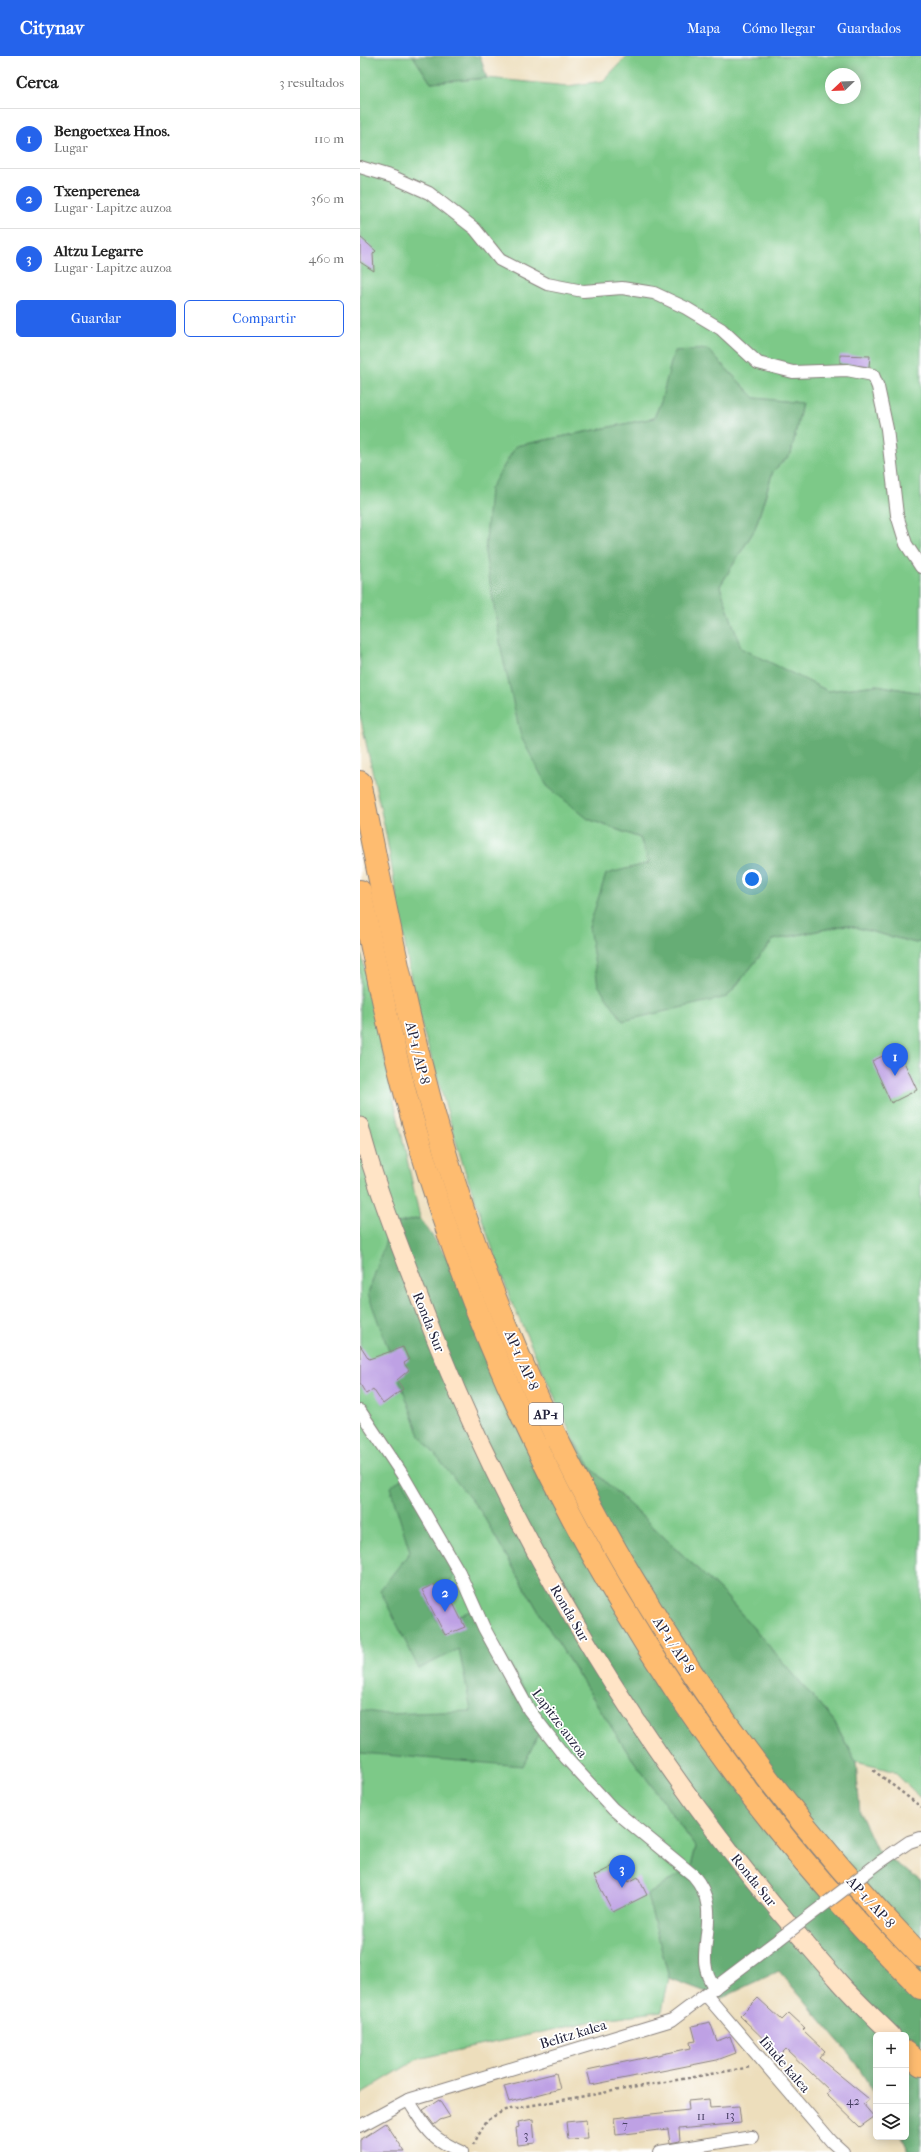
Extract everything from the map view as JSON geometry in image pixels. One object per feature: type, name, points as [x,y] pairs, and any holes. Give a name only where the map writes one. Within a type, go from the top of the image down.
[{"type":"highway","name":"AP-1 / AP-8","points":[[360,782],[406,1003],[440,1134],[464,1209],[500,1310],[555,1435],[622,1561],[682,1658],[718,1712],[800,1820],[848,1877],[921,1956]]},
{"type":"highway","name":"AP-1 / AP-8","points":[[360,891],[402,1079],[438,1203],[482,1326],[508,1386],[564,1503],[628,1616],[699,1725],[738,1777],[824,1885],[870,1936],[921,1988]]},
{"type":"highway","points":[[909,2055],[921,2065]]},
{"type":"main road","name":"Ronda Sur","points":[[360,1126],[381,1195],[425,1316],[455,1387],[522,1527],[585,1640],[659,1754],[725,1845],[837,1980],[889,2032]]},
{"type":"main road","points":[[909,2057],[921,2076]]},
{"type":"street","points":[[360,167],[393,177],[430,193],[475,229],[500,260],[547,284],[582,291],[622,288],[654,293],[686,308],[722,329],[758,363],[793,372],[847,370],[864,372],[872,375],[878,386],[886,429],[897,515],[906,544],[921,567]]},
{"type":"street","name":"Lapitze auzoa","points":[[360,1411],[402,1474],[459,1572],[484,1628],[529,1710],[566,1758],[613,1809],[693,1875],[702,1885],[709,1908],[705,1968],[710,1992]]},
{"type":"street","name":"Belitz kalea","points":[[360,2126],[408,2100],[672,2020],[880,1862],[909,1842],[921,1838]]},
{"type":"street","name":"Iñude kalea","points":[[710,1992],[766,2064],[843,2152]]},
{"type":"street","points":[[408,2100],[430,2134],[441,2142],[467,2150]]},
{"type":"street","points":[[659,2152],[752,2137]]},
{"type":"path","points":[[873,1770],[921,1807]]},
{"type":"path","points":[[467,2150],[487,2120],[505,2110],[766,2064]]},
{"type":"green space","points":[[360,56],[413,56],[431,83],[487,78],[568,86],[603,81],[627,56],[921,56],[921,693],[877,685],[828,691],[741,649],[720,586],[755,529],[773,471],[791,454],[802,403],[755,398],[707,349],[661,401],[654,418],[516,446],[588,819],[640,838],[649,864],[727,997],[773,940],[846,925],[916,943],[921,941],[921,1798],[893,1771],[856,1762],[834,1721],[724,1594],[593,1470],[575,1442],[511,1301],[464,1168],[415,1003],[386,834],[360,715]]},
{"type":"green space","points":[[413,56],[480,56],[487,78],[431,83]]},
{"type":"green space","points":[[707,349],[755,398],[802,403],[791,454],[773,471],[755,529],[720,586],[741,648],[828,691],[877,685],[921,693],[921,941],[916,943],[846,925],[773,940],[727,997],[623,1021],[598,985],[589,927],[606,874],[649,863],[640,838],[588,819],[547,786],[521,737],[502,654],[485,553],[490,489],[516,446],[654,418],[661,401],[674,351]]},
{"type":"green space","points":[[360,947],[420,1218],[391,1225],[481,1512],[543,1619],[626,1750],[696,1847],[691,1867],[648,1895],[669,1978],[662,2011],[603,2019],[418,2059],[360,2094]]},
{"type":"green space","points":[[420,1218],[593,1470],[724,1594],[834,1721],[856,1762],[860,1813],[877,1850],[921,1881],[921,2152],[909,2152],[903,2140],[909,2140],[909,2032],[873,2032],[873,2090],[850,2055],[779,1971],[722,1998],[669,1978],[647,1895],[691,1867],[696,1847],[626,1750],[543,1619],[481,1512],[420,1436],[368,1294],[391,1225]]},
{"type":"green space","points":[[401,1479],[461,1571],[428,1602],[438,1622],[477,1609],[544,1723],[523,1766],[360,1753],[360,1710],[386,1714],[471,1711],[459,1649],[419,1669],[380,1590],[410,1552],[390,1487]]},
{"type":"building","points":[[360,237],[376,251],[373,254],[374,271],[360,262]]},
{"type":"building","points":[[840,355],[870,356],[869,367],[840,363]]},
{"type":"building","points":[[898,1049],[917,1090],[891,1103],[872,1061]]},
{"type":"building","points":[[360,1345],[369,1359],[403,1347],[409,1360],[404,1363],[409,1370],[397,1380],[403,1389],[383,1404],[373,1389],[366,1394],[360,1384]]},
{"type":"building","points":[[434,1584],[439,1592],[448,1593],[465,1627],[445,1635],[422,1590]]},
{"type":"building","points":[[619,1863],[629,1882],[638,1877],[647,1895],[613,1912],[594,1876]]},
{"type":"building","points":[[758,1998],[782,2020],[789,2013],[805,2028],[803,2030],[825,2051],[819,2058],[869,2099],[863,2104],[873,2118],[860,2127],[826,2094],[830,2091],[786,2049],[780,2055],[740,2016]]},
{"type":"building","points":[[710,2022],[717,2041],[730,2036],[736,2053],[717,2060],[591,2085],[587,2070],[691,2048],[690,2042],[696,2041],[692,2026]]},
{"type":"building","points":[[556,2073],[560,2089],[509,2102],[504,2086]]},
{"type":"building","points":[[709,2099],[710,2108],[739,2106],[741,2123],[679,2129],[680,2141],[670,2143],[668,2129],[616,2135],[614,2118],[689,2110],[688,2101]]},
{"type":"building","points":[[439,2100],[450,2117],[440,2120],[434,2125],[423,2110]]},
{"type":"building","points":[[533,2119],[535,2143],[518,2145],[516,2128],[519,2127],[518,2122]]},
{"type":"building","points":[[586,2120],[588,2138],[568,2139],[566,2122]]},
{"type":"building","points":[[386,2123],[405,2152],[360,2152],[360,2140]]},
{"type":"place","name":"Bengoetxea Hnos.","points":[[895,1076]]},
{"type":"place","name":"Txenperenea","points":[[445,1612]]},
{"type":"place","name":"Altzu Legarre","points":[[622,1888]]}]
